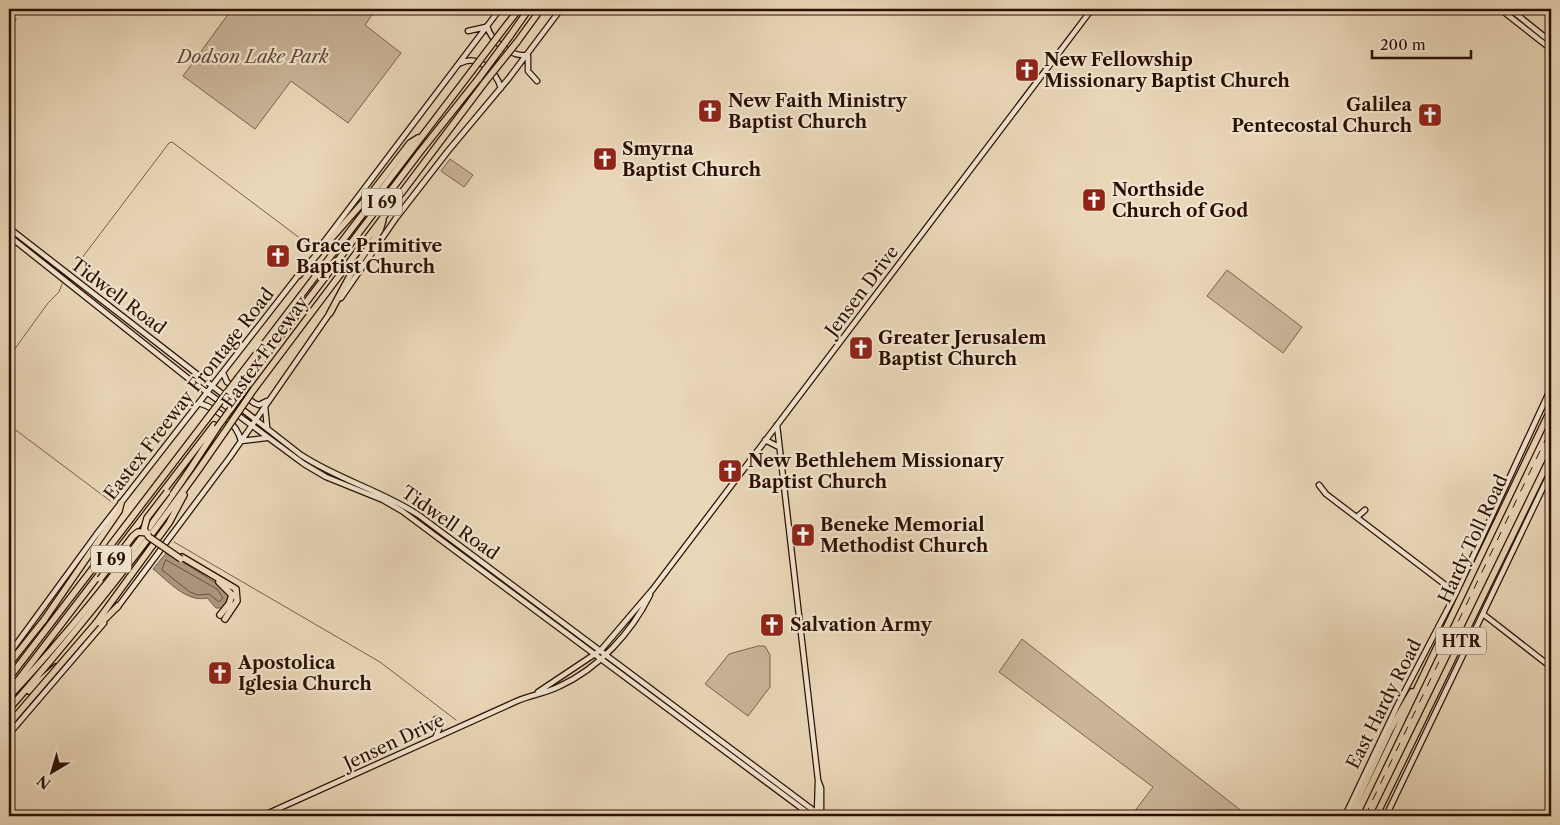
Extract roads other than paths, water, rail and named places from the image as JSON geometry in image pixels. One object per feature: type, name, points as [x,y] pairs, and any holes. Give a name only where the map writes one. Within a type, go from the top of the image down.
[{"type":"highway","name":"Eastex Freeway","points":[[9,678],[518,9]]},
{"type":"highway","name":"Eastex Freeway","points":[[9,697],[113,572],[178,487],[216,426],[246,384],[420,152],[479,78],[529,9]]},
{"type":"highway","name":"Eastex Freeway","points":[[10,708],[84,623],[188,486],[254,390],[541,9]]},
{"type":"highway","points":[[299,275],[373,190],[410,143],[422,136]]},
{"type":"highway","points":[[330,313],[352,272],[380,230],[385,216]]},
{"type":"highway","name":"Hardy Toll Road","points":[[1356,816],[1551,409]]},
{"type":"highway","points":[[149,534],[147,523],[216,426]]},
{"type":"highway","name":"I 69","points":[[11,690],[216,426]]},
{"type":"highway","name":"Hardy Toll Road","points":[[1376,816],[1551,457]]},
{"type":"highway","points":[[9,724],[96,623],[169,523],[188,486]]},
{"type":"highway","points":[[9,664],[44,620],[119,511],[121,503]]},
{"type":"highway","points":[[22,682],[133,536],[138,532],[149,534],[181,558],[227,588],[232,596],[222,617]]},
{"type":"highway","points":[[11,690],[101,579]]},
{"type":"highway","points":[[10,708],[80,644],[118,606]]},
{"type":"highway","points":[[9,664],[41,638]]},
{"type":"highway","points":[[1350,816],[1390,730],[1436,651]]},
{"type":"main road","points":[[9,12],[14,9]]},
{"type":"main road","name":"Eastex Freeway Frontage Road","points":[[9,654],[121,503],[299,275],[500,9]]},
{"type":"main road","points":[[9,734],[118,606],[242,441],[396,218],[448,151],[501,88],[561,9]]},
{"type":"main road","name":"Jensen Drive","points":[[538,692],[600,650],[653,589],[1092,9]]},
{"type":"main road","points":[[1500,9],[1551,49]]},
{"type":"main road","points":[[1510,9],[1551,42]]},
{"type":"main road","points":[[1522,26],[1526,21]]},
{"type":"main road","points":[[468,31],[487,26],[492,36],[512,53],[528,53]]},
{"type":"main road","points":[[528,53],[528,71],[537,81]]},
{"type":"main road","points":[[461,63],[471,60],[481,63],[496,77],[501,88]]},
{"type":"main road","name":"Tidwell Road","points":[[9,228],[119,324],[266,438],[326,477],[383,500],[402,511],[486,572],[518,592]]},
{"type":"main road","name":"Tidwell Road","points":[[9,236],[124,317],[314,464],[402,504],[457,543],[601,657],[817,815]]},
{"type":"main road","points":[[119,324],[124,317]]},
{"type":"main road","points":[[223,373],[227,382],[254,403],[259,405],[267,403]]},
{"type":"main road","name":"East Hardy Road","points":[[1345,816],[1397,706],[1456,593],[1551,388]]},
{"type":"main road","points":[[200,403],[235,426],[242,441]]},
{"type":"main road","points":[[266,427],[267,403]]},
{"type":"main road","points":[[777,425],[818,780],[817,815]]},
{"type":"main road","points":[[242,441],[266,438]]},
{"type":"main road","points":[[765,440],[779,446]]},
{"type":"main road","points":[[1386,816],[1551,472]]},
{"type":"main road","points":[[1318,486],[1456,593]]},
{"type":"main road","points":[[1356,517],[1364,510]]},
{"type":"main road","points":[[454,548],[457,543]]},
{"type":"main road","points":[[486,572],[489,567]]},
{"type":"main road","name":"Jensen Drive","points":[[262,816],[538,692],[560,686],[606,654],[634,621],[653,589]]},
{"type":"main road","points":[[1483,614],[1551,667]]},
{"type":"main road","name":"Tidwell Road","points":[[568,630],[606,654],[817,815]]},
{"type":"main road","points":[[435,738],[440,729],[436,719]]},
{"type":"water","points":[[167,552],[219,585],[229,597],[222,608],[216,608],[207,598],[200,599],[185,594],[171,585],[153,569]]},
{"type":"waterway","points":[[72,271],[169,143],[172,142],[313,248]]},
{"type":"waterway","points":[[9,357],[48,303],[59,292],[62,284]]},
{"type":"waterway","points":[[9,425],[113,503]]},
{"type":"waterway","points":[[174,542],[380,662],[456,720]]},
{"type":"railway","points":[[9,24],[32,9]]},
{"type":"railway","points":[[1365,816],[1551,428]]},
{"type":"place","name":"New Fellowship Missionary Baptist Church","points":[[1027,70]]},
{"type":"place","name":"New Faith Ministry Baptist Church","points":[[710,111]]},
{"type":"place","name":"Galilea Pentecostal Church","points":[[1430,115]]},
{"type":"place","name":"Smyrna Baptist Church","points":[[605,159]]},
{"type":"place","name":"Northside Church of God","points":[[1094,200]]},
{"type":"place","name":"Grace Primitive Baptist Church","points":[[278,256]]},
{"type":"place","name":"Greater Jerusalem Baptist Church","points":[[861,348]]},
{"type":"place","name":"New Bethlehem Missionary Baptist Church","points":[[730,471]]},
{"type":"place","name":"Beneke Memorial Methodist Church","points":[[803,535]]},
{"type":"place","name":"Salvation Army","points":[[772,625]]},
{"type":"place","name":"Apostolica Iglesia Church","points":[[220,673]]},
{"type":"park label","name":"Dodson Lake Park","points":[[253,57]]}]
